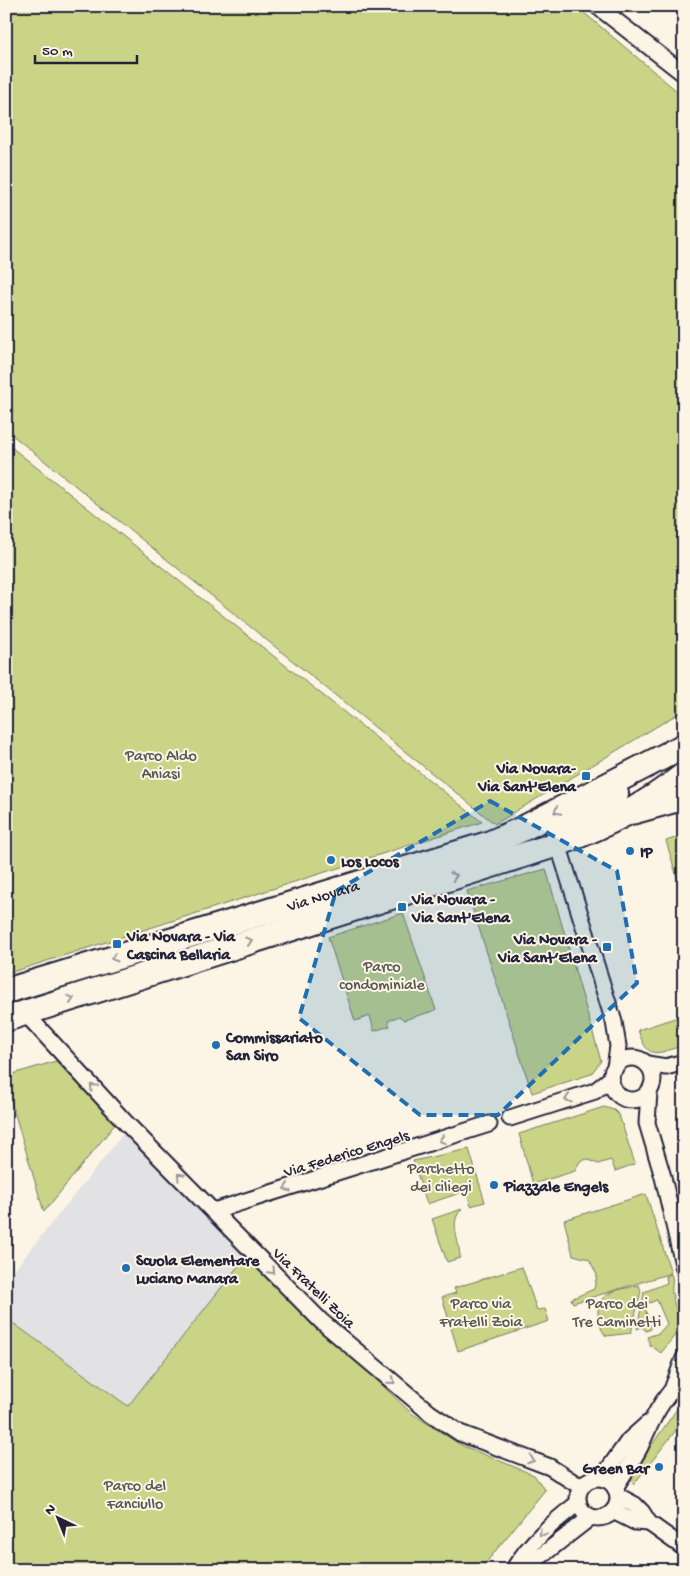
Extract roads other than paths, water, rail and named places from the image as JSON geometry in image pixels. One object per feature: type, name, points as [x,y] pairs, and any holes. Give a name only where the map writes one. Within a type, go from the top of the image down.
[{"type":"main road","name":"Via Novara","points":[[6,991],[472,850],[520,830],[681,748]]},
{"type":"main road","points":[[520,830],[541,836],[558,844],[560,830],[596,809],[681,748]]},
{"type":"main road","points":[[626,815],[652,800],[684,775]]},
{"type":"main road","name":"Via Novara","points":[[16,1016],[558,844],[626,815]]},
{"type":"street","points":[[597,6],[684,74]]},
{"type":"street","name":"Via Novara","points":[[626,815],[684,799]]},
{"type":"street","points":[[558,844],[614,1022],[618,1046],[613,1073],[616,1092],[627,1100],[640,1115],[648,1130],[663,1176],[684,1270]]},
{"type":"street","name":"Via Fratelli Zoia","points":[[16,1016],[214,1211],[320,1321],[430,1414],[460,1433],[550,1467],[581,1487]]},
{"type":"street","points":[[614,1022],[627,1046],[651,1070],[651,1088],[647,1108],[648,1130]]},
{"type":"street","points":[[510,1118],[595,1091],[628,1059],[660,1068],[677,1065]]},
{"type":"street","points":[[627,1100],[641,1099],[651,1088],[659,1074],[677,1065]]},
{"type":"street","name":"Via Federico Engels","points":[[214,1211],[488,1124]]},
{"type":"street","points":[[663,1176],[684,1224]]},
{"type":"street","points":[[673,1388],[684,1358]]},
{"type":"street","points":[[649,1422],[639,1448],[617,1492],[613,1511],[603,1518],[591,1517],[582,1512],[578,1503],[581,1487],[590,1480],[602,1478],[629,1440],[649,1422],[673,1388],[684,1377]]},
{"type":"street","points":[[602,1478],[642,1512],[649,1523],[684,1548]]},
{"type":"street","points":[[513,1570],[534,1541],[549,1526],[578,1503]]},
{"type":"street","points":[[613,1511],[635,1522],[649,1523]]},
{"type":"street","points":[[523,1570],[591,1517]]},
{"type":"place","name":"Via Novara- Via Sant'Elena","points":[[586,776]]},
{"type":"place","name":"IP","points":[[630,851]]},
{"type":"place","name":"Los Locos","points":[[331,860]]},
{"type":"place","name":"Via Novara - Via Sant'Elena","points":[[402,907]]},
{"type":"place","name":"Via Novara - Via Cascina Bellaria","points":[[117,944]]},
{"type":"place","name":"Via Novara - Via Sant‘Elena","points":[[607,947]]},
{"type":"place","name":"Commissariato San Siro","points":[[216,1045]]},
{"type":"place","name":"Piazzale Engels","points":[[494,1185]]},
{"type":"place","name":"Scuola Elementare Luciano Manara","points":[[126,1268]]},
{"type":"place","name":"Green Bar","points":[[659,1467]]},
{"type":"park label","name":"Parco Aldo Aniasi","points":[[161,763]]},
{"type":"park label","name":"Parco condominiale","points":[[382,974]]},
{"type":"park label","name":"Parchetto dei ciliegi","points":[[441,1176]]},
{"type":"park label","name":"Parco via Fratelli Zoia","points":[[481,1311]]},
{"type":"park label","name":"Parco dei Tre Caminetti","points":[[617,1311]]},
{"type":"park label","name":"Parco del Fanciullo","points":[[135,1493]]}]
